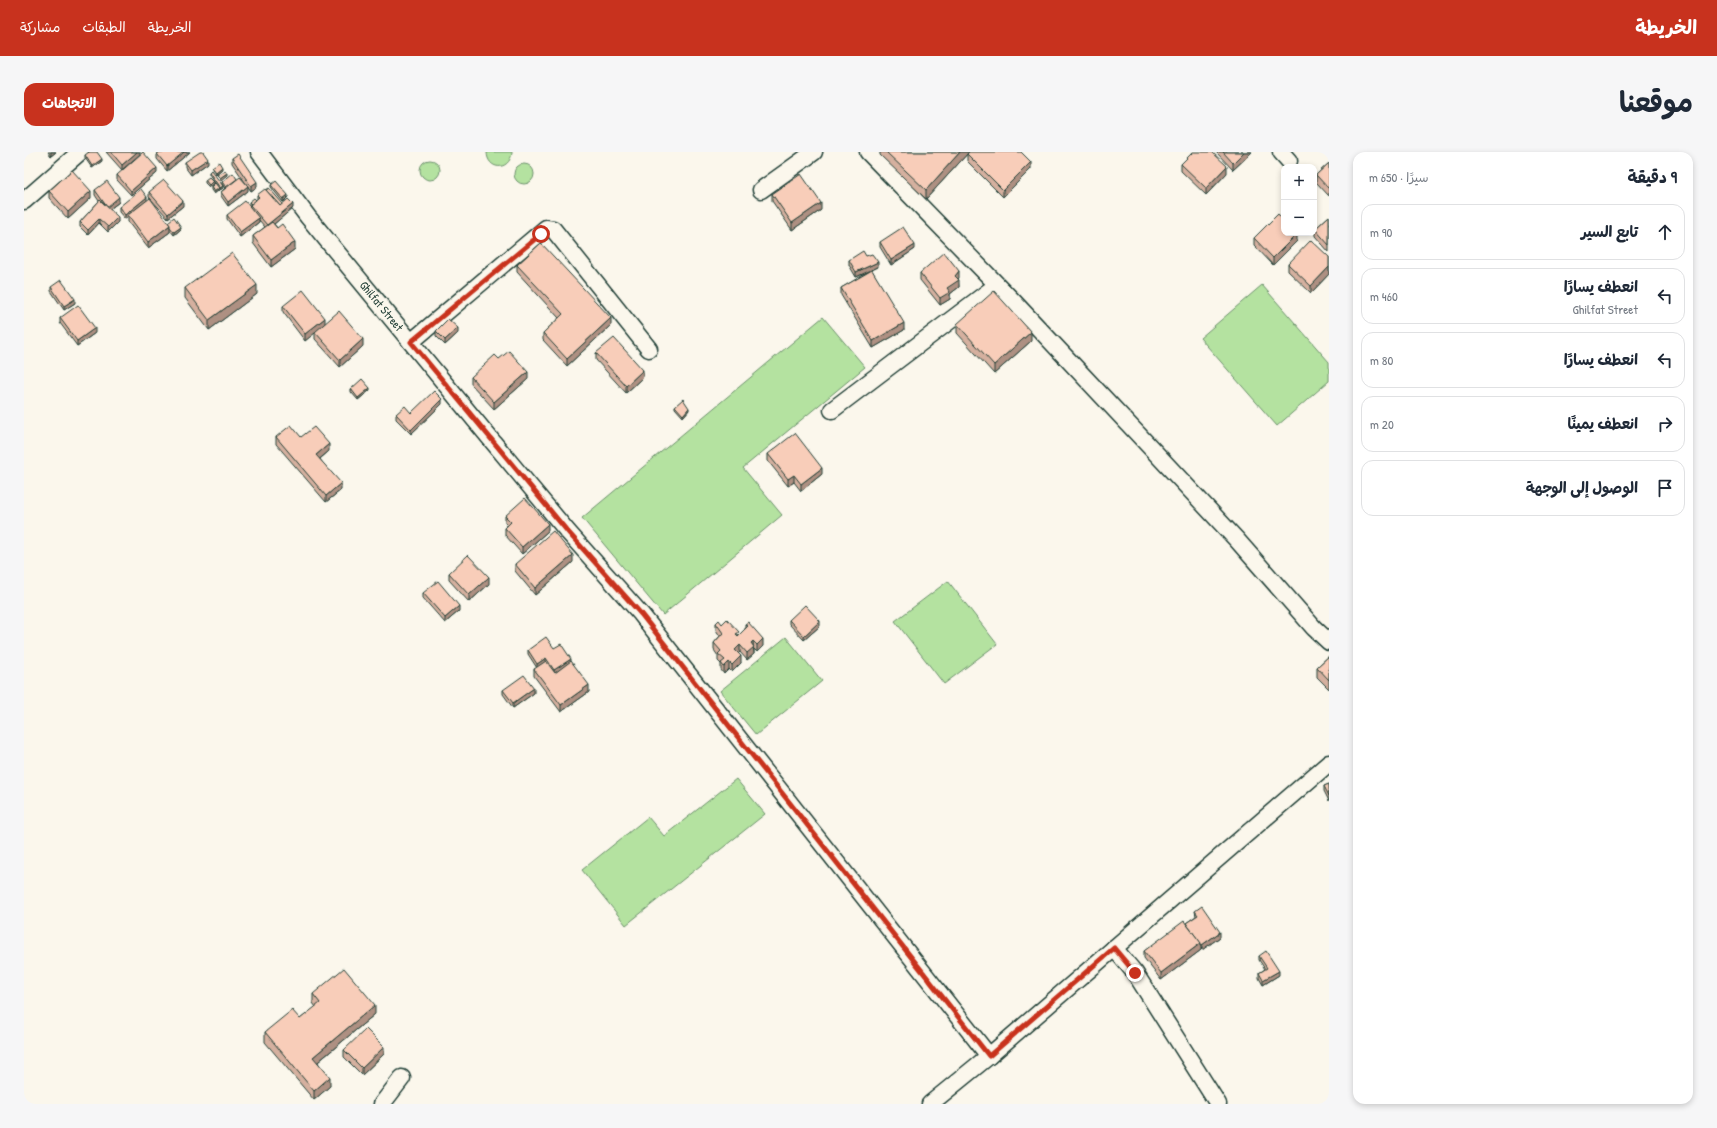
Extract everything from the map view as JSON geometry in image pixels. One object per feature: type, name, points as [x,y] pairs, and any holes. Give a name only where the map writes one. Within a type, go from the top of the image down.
[{"type":"street","points":[[24,201],[80,152]]},
{"type":"street","name":"Ghilfat Street","points":[[259,152],[308,218],[563,526],[641,614],[989,1056]]},
{"type":"street","points":[[761,190],[814,152]]},
{"type":"street","points":[[871,153],[998,285],[1237,540],[1314,628],[1329,642]]},
{"type":"street","points":[[411,342],[546,228],[553,229],[650,349]]},
{"type":"street","points":[[832,410],[998,285]]},
{"type":"street","points":[[930,1104],[989,1056],[1329,763]]},
{"type":"street","points":[[1114,948],[1135,973],[1218,1104]]},
{"type":"street","points":[[382,1104],[402,1078]]},
{"type":"green space","points":[[487,152],[512,153],[507,163],[503,166],[498,166],[490,162]]},
{"type":"green space","points":[[430,160],[437,163],[440,170],[437,177],[430,180],[423,177],[420,170],[423,163]]},
{"type":"green space","points":[[524,164],[531,167],[534,174],[531,181],[524,184],[517,181],[514,174],[517,167]]},
{"type":"green space","points":[[1262,285],[1329,362],[1329,381],[1277,426],[1200,338]]},
{"type":"green space","points":[[823,317],[865,367],[743,468],[782,515],[663,615],[582,518]]},
{"type":"green space","points":[[948,581],[997,644],[944,684],[895,621]]},
{"type":"green space","points":[[786,637],[822,681],[756,735],[720,691]]},
{"type":"green space","points":[[736,779],[765,814],[626,925],[582,870],[648,817],[664,836]]},
{"type":"building","points":[[89,152],[97,152],[102,159],[92,166],[85,155]]},
{"type":"building","points":[[111,152],[137,152],[122,165]]},
{"type":"building","points":[[143,152],[157,168],[131,191],[117,175]]},
{"type":"building","points":[[160,152],[184,152],[167,166],[157,154]]},
{"type":"building","points":[[200,152],[203,152],[208,159],[191,170],[185,162]]},
{"type":"building","points":[[886,152],[960,152],[926,190]]},
{"type":"building","points":[[969,152],[1021,152],[1031,162],[1003,190],[967,154]]},
{"type":"building","points":[[1193,152],[1212,152],[1227,166],[1206,188],[1181,164]]},
{"type":"building","points":[[1223,152],[1244,152],[1233,163]]},
{"type":"building","points":[[238,154],[257,182],[251,186],[232,158]]},
{"type":"building","points":[[219,162],[222,167],[216,172],[212,167]]},
{"type":"building","points":[[1329,163],[1329,189],[1317,176],[1317,174]]},
{"type":"building","points":[[72,170],[91,191],[68,212],[49,191]]},
{"type":"building","points":[[211,170],[223,186],[220,188],[209,172]]},
{"type":"building","points":[[225,170],[227,173],[220,178],[217,175]]},
{"type":"building","points":[[233,173],[237,179],[226,187],[222,182]]},
{"type":"building","points":[[801,174],[821,203],[792,223],[772,194]]},
{"type":"building","points":[[209,177],[213,181],[209,185],[205,180]]},
{"type":"building","points":[[240,177],[248,186],[228,202],[221,192]]},
{"type":"building","points":[[164,180],[183,201],[168,214],[149,192]]},
{"type":"building","points":[[107,181],[119,197],[107,207],[95,190]]},
{"type":"building","points":[[276,181],[288,195],[283,199],[271,185]]},
{"type":"building","points":[[215,183],[219,188],[214,192],[211,187]]},
{"type":"building","points":[[269,188],[283,204],[280,206],[266,190]]},
{"type":"building","points":[[141,189],[147,197],[125,215],[119,207]]},
{"type":"building","points":[[265,189],[280,206],[288,199],[293,204],[267,225],[250,205],[259,197],[257,195]]},
{"type":"building","points":[[150,198],[170,225],[148,242],[128,215]]},
{"type":"building","points":[[254,198],[256,200],[251,204],[249,202]]},
{"type":"building","points":[[100,200],[118,217],[108,227],[99,219],[88,230],[80,222]]},
{"type":"building","points":[[245,201],[259,218],[240,232],[227,215]]},
{"type":"building","points":[[1278,214],[1281,218],[1281,236],[1295,236],[1273,258],[1254,238]]},
{"type":"building","points":[[1329,216],[1329,245],[1317,231],[1317,227]]},
{"type":"building","points":[[174,217],[181,227],[174,232],[168,222]]},
{"type":"building","points":[[272,222],[277,228],[282,224],[295,242],[271,260],[253,236]]},
{"type":"building","points":[[903,227],[915,245],[891,260],[880,242]]},
{"type":"building","points":[[1311,240],[1329,257],[1329,267],[1311,286],[1288,264]]},
{"type":"building","points":[[541,243],[611,318],[567,359],[543,333],[563,314],[517,265]]},
{"type":"building","points":[[863,251],[866,256],[872,254],[878,262],[856,272],[849,260]]},
{"type":"building","points":[[944,252],[959,271],[955,276],[959,280],[947,288],[950,292],[940,298],[920,273]]},
{"type":"building","points":[[232,253],[257,285],[209,320],[185,288]]},
{"type":"building","points":[[872,270],[904,323],[873,341],[841,288]]},
{"type":"building","points":[[61,280],[75,299],[64,306],[51,287]]},
{"type":"building","points":[[303,290],[325,318],[305,334],[283,306]]},
{"type":"building","points":[[994,291],[1031,332],[994,365],[957,324]]},
{"type":"building","points":[[78,305],[95,328],[77,341],[60,318]]},
{"type":"building","points":[[339,311],[363,339],[340,360],[315,332]]},
{"type":"building","points":[[448,319],[458,328],[445,340],[436,331]]},
{"type":"building","points":[[614,338],[643,370],[626,386],[596,353]]},
{"type":"building","points":[[509,351],[528,372],[494,402],[471,377],[495,355],[499,359]]},
{"type":"building","points":[[362,379],[370,388],[358,398],[351,389]]},
{"type":"building","points":[[434,391],[442,399],[411,430],[396,414],[405,406],[411,413]]},
{"type":"building","points":[[683,399],[689,408],[683,415],[675,406]]},
{"type":"building","points":[[291,425],[301,437],[314,427],[329,444],[316,455],[341,483],[326,496],[276,437]]},
{"type":"building","points":[[795,433],[822,468],[801,484],[794,475],[788,479],[768,454]]},
{"type":"building","points":[[525,498],[548,524],[522,547],[505,528],[511,522],[505,516]]},
{"type":"building","points":[[553,531],[573,555],[535,588],[515,564]]},
{"type":"building","points":[[468,555],[489,577],[469,595],[449,573]]},
{"type":"building","points":[[438,581],[459,606],[445,618],[423,593]]},
{"type":"building","points":[[805,605],[820,621],[804,636],[789,620]]},
{"type":"building","points":[[727,619],[739,632],[736,634],[738,636],[748,626],[745,624],[748,622],[763,639],[757,645],[753,641],[751,643],[754,647],[747,653],[740,645],[735,650],[741,656],[732,665],[729,662],[724,667],[721,663],[725,660],[718,654],[721,651],[714,643],[723,633],[716,623],[719,620],[722,624]]},
{"type":"building","points":[[546,637],[554,648],[561,644],[571,659],[554,670],[546,658],[537,664],[528,650]]},
{"type":"building","points":[[1329,656],[1329,680],[1317,667]]},
{"type":"building","points":[[546,661],[555,673],[571,661],[589,685],[561,705],[534,669]]},
{"type":"building","points":[[524,675],[534,688],[513,703],[503,690]]},
{"type":"building","points":[[1329,784],[1329,796],[1324,786]]},
{"type":"building","points":[[1202,906],[1220,932],[1202,945],[1186,923],[1198,915],[1195,911]]},
{"type":"building","points":[[1184,921],[1201,943],[1161,973],[1144,951]]},
{"type":"building","points":[[1266,951],[1279,971],[1263,980],[1259,973],[1267,968],[1259,956]]},
{"type":"building","points":[[344,968],[375,1005],[313,1057],[330,1077],[314,1091],[265,1032],[292,1010],[300,1019],[320,1003],[313,994]]},
{"type":"building","points":[[366,1029],[384,1047],[362,1068],[344,1050]]},
{"type":"route","points":[[541,234],[411,342],[568,532],[641,614],[989,1056],[1114,948],[1135,973]]}]
